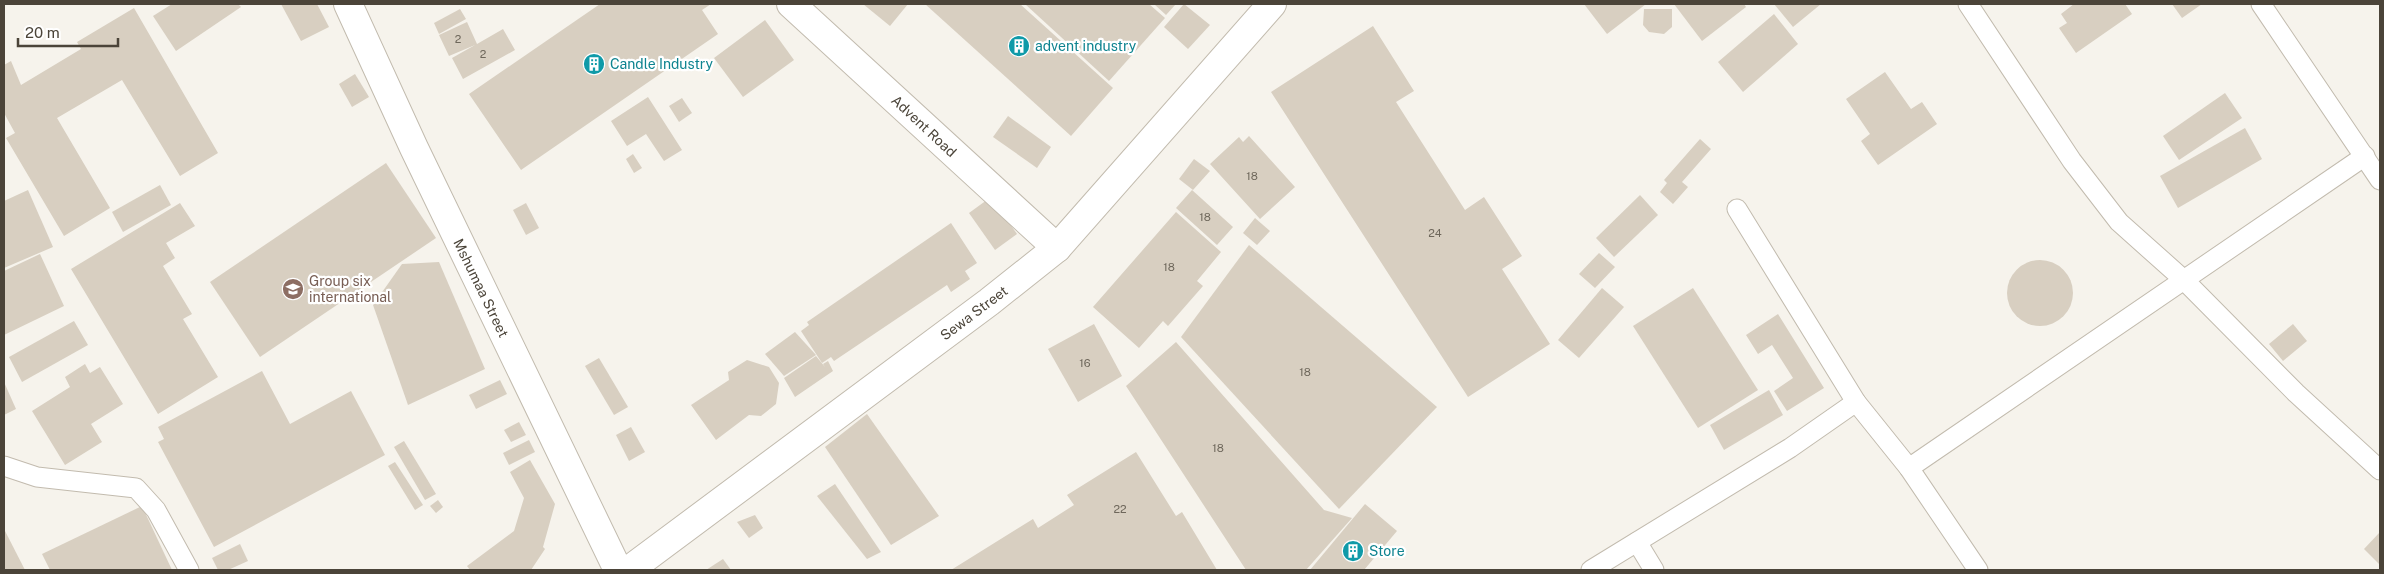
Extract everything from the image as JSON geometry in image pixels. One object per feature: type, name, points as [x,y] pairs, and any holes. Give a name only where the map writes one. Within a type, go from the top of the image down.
[{"type":"street","name":"Mshumaa Street","points":[[348,4],[414,148],[618,570]]},
{"type":"street","name":"Advent Road","points":[[791,4],[1057,248]]},
{"type":"street","name":"Sewa Street","points":[[629,570],[989,302],[1057,248],[1272,4]]},
{"type":"lane","points":[[1968,4],[2072,161],[2119,222],[2184,280],[2296,393],[2380,470]]},
{"type":"lane","points":[[2261,4],[2380,180]]},
{"type":"lane","points":[[1908,468],[2364,156]]},
{"type":"lane","points":[[1737,210],[1856,402],[1908,468],[1978,570]]},
{"type":"lane","points":[[1591,570],[1790,448],[1856,402]]},
{"type":"lane","points":[[4,466],[37,477],[136,488],[156,510],[189,570]]},
{"type":"lane","points":[[1636,542],[1654,570]]},
{"type":"building","points":[[172,4],[238,4],[241,7],[176,51],[153,16]]},
{"type":"building","points":[[281,4],[317,4],[329,27],[301,41]]},
{"type":"building","name":"Candle Industry","points":[[600,4],[711,4],[702,10],[718,34],[521,170],[469,94]]},
{"type":"building","points":[[863,4],[908,4],[890,26]]},
{"type":"building","name":"advent industry","points":[[925,4],[1020,4],[1113,88],[1071,136]]},
{"type":"building","name":"advent industry","points":[[1025,4],[1149,4],[1165,18],[1109,81]]},
{"type":"building","name":"advent industry","points":[[1154,4],[1176,4],[1166,15]]},
{"type":"building","points":[[1184,4],[1210,25],[1188,49],[1164,27]]},
{"type":"building","points":[[1584,4],[1646,4],[1607,34]]},
{"type":"building","points":[[1674,4],[1744,4],[1746,7],[1702,41]]},
{"type":"building","points":[[1774,4],[1821,4],[1793,27]]},
{"type":"building","points":[[2074,4],[2125,4],[2132,14],[2076,53],[2059,28],[2067,23],[2061,14]]},
{"type":"building","points":[[2172,4],[2202,4],[2182,18]]},
{"type":"building","points":[[134,8],[218,153],[180,176],[122,80],[57,118],[110,208],[64,236],[6,138],[15,133],[4,113],[4,65],[11,61],[21,85],[81,49],[77,42]]},
{"type":"building","points":[[460,9],[466,19],[439,34],[434,23]]},
{"type":"building","points":[[1644,9],[1672,9],[1672,27],[1664,34],[1649,32],[1643,25]]},
{"type":"building","points":[[1774,14],[1798,44],[1743,92],[1718,62]]},
{"type":"building","points":[[765,20],[794,60],[743,97],[714,58]]},
{"type":"building","points":[[467,22],[477,44],[503,29],[515,50],[463,79],[452,58],[475,45],[449,56],[439,35]]},
{"type":"building","points":[[1373,26],[1414,91],[1396,102],[1465,210],[1484,197],[1522,256],[1502,269],[1550,344],[1468,397],[1271,92]]},
{"type":"building","points":[[1885,72],[1911,109],[1922,102],[1937,124],[1878,165],[1861,141],[1870,134],[1846,99]]},
{"type":"building","points":[[355,74],[369,97],[352,107],[339,84]]},
{"type":"building","points":[[2225,93],[2242,118],[2179,160],[2163,136]]},
{"type":"building","points":[[648,97],[682,150],[664,161],[646,134],[627,146],[611,121]]},
{"type":"building","points":[[682,98],[692,113],[679,122],[669,106]]},
{"type":"building","points":[[1008,116],[1051,147],[1037,168],[993,137]]},
{"type":"building","points":[[2245,128],[2262,159],[2178,208],[2160,176]]},
{"type":"building","points":[[1249,136],[1295,187],[1260,219],[1210,164],[1239,137],[1243,142]]},
{"type":"building","points":[[1700,139],[1711,149],[1682,182],[1688,187],[1673,204],[1660,192],[1667,183],[1664,180]]},
{"type":"building","points":[[633,154],[642,168],[634,173],[626,159]]},
{"type":"building","points":[[1194,159],[1210,171],[1193,190],[1179,179]]},
{"type":"building","points":[[386,163],[436,238],[260,357],[210,282]]},
{"type":"building","points":[[160,185],[171,205],[123,232],[112,212]]},
{"type":"building","points":[[28,190],[53,247],[4,268],[4,201]]},
{"type":"building","points":[[1192,190],[1233,227],[1217,245],[1176,208]]},
{"type":"building","points":[[1640,195],[1658,215],[1614,257],[1596,238]]},
{"type":"building","points":[[991,197],[1017,234],[995,250],[969,213]]},
{"type":"building","points":[[180,203],[195,226],[166,243],[175,258],[163,266],[192,314],[183,319],[218,377],[158,414],[71,269]]},
{"type":"building","points":[[526,203],[539,228],[526,235],[513,210]]},
{"type":"building","points":[[1176,212],[1221,252],[1197,281],[1203,286],[1168,326],[1163,321],[1139,348],[1093,307]]},
{"type":"building","points":[[1255,218],[1270,231],[1257,245],[1243,233]]},
{"type":"building","points":[[951,223],[977,263],[965,271],[970,279],[951,292],[947,285],[834,361],[831,357],[822,363],[801,331],[809,325],[807,322]]},
{"type":"building","points":[[1249,245],[1437,407],[1339,509],[1181,337]]},
{"type":"building","points":[[1599,253],[1615,267],[1595,288],[1579,274]]},
{"type":"building","points":[[40,254],[64,306],[4,335],[4,271]]},
{"type":"building","points":[[2046,260],[2064,269],[2071,280],[2073,293],[2071,306],[2064,317],[2053,324],[2034,326],[2016,317],[2009,306],[2007,287],[2016,269],[2027,262]]},
{"type":"building","points":[[439,262],[485,369],[408,405],[373,305],[402,264]]},
{"type":"building","points":[[1602,288],[1624,307],[1579,358],[1558,340]]},
{"type":"building","points":[[1693,288],[1758,390],[1698,428],[1633,326]]},
{"type":"building","points":[[1778,314],[1824,388],[1787,411],[1774,391],[1793,378],[1772,345],[1758,354],[1746,335]]},
{"type":"building","points":[[74,321],[88,345],[22,382],[9,357]]},
{"type":"building","points":[[1094,324],[1122,376],[1078,402],[1048,349]]},
{"type":"building","points":[[2293,324],[2307,341],[2283,361],[2269,344]]},
{"type":"building","points":[[795,332],[816,355],[784,376],[765,354]]},
{"type":"building","points":[[1176,342],[1324,510],[1352,518],[1306,570],[1246,570],[1126,386]]},
{"type":"building","points":[[816,356],[825,367],[823,364],[828,361],[833,371],[795,397],[784,378]]},
{"type":"building","points":[[599,358],[628,407],[614,415],[585,366]]},
{"type":"building","points":[[747,360],[769,367],[779,383],[776,404],[761,416],[749,415],[716,440],[691,405],[729,380],[728,372]]},
{"type":"building","points":[[85,364],[90,373],[100,367],[123,404],[91,424],[102,442],[65,465],[32,411],[70,387],[65,377]]},
{"type":"building","points":[[262,371],[290,424],[351,391],[385,455],[214,547],[158,442],[164,439],[158,427]]},
{"type":"building","points":[[500,380],[507,394],[476,409],[469,395]]},
{"type":"building","points":[[4,382],[16,409],[4,415]]},
{"type":"building","points":[[1769,390],[1783,415],[1724,450],[1710,425]]},
{"type":"building","points":[[867,414],[939,516],[891,545],[825,447]]},
{"type":"building","points":[[519,422],[526,435],[511,442],[504,430]]},
{"type":"building","points":[[631,427],[645,452],[629,461],[616,435]]},
{"type":"building","points":[[529,440],[535,452],[509,465],[503,453]]},
{"type":"building","points":[[404,441],[436,494],[425,500],[394,447]]},
{"type":"building","points":[[1136,452],[1176,516],[1182,512],[1217,570],[951,570],[1033,519],[1038,528],[1074,505],[1067,495]]},
{"type":"building","points":[[530,460],[555,504],[543,547],[545,549],[531,570],[470,570],[467,566],[514,531],[524,498],[510,472]]},
{"type":"building","points":[[395,462],[423,505],[415,510],[388,466]]},
{"type":"building","points":[[835,484],[881,552],[867,559],[817,496]]},
{"type":"building","points":[[438,500],[443,507],[436,513],[430,506]]},
{"type":"building","name":"Store","points":[[1365,504],[1397,531],[1364,570],[1310,570]]},
{"type":"building","points":[[142,506],[172,570],[50,570],[42,554]]},
{"type":"building","points":[[755,515],[763,528],[749,538],[737,522]]},
{"type":"building","points":[[4,529],[25,570],[4,570]]},
{"type":"building","points":[[2380,532],[2380,565],[2364,549]]},
{"type":"building","points":[[240,544],[248,561],[228,570],[218,570],[212,558]]},
{"type":"building","points":[[723,559],[731,570],[706,570]]},
{"type":"place","name":"advent industry","points":[[1019,46]]},
{"type":"place","name":"Candle Industry","points":[[594,64]]},
{"type":"place","name":"Group six international","points":[[293,289]]},
{"type":"place","name":"Store","points":[[1353,551]]}]
